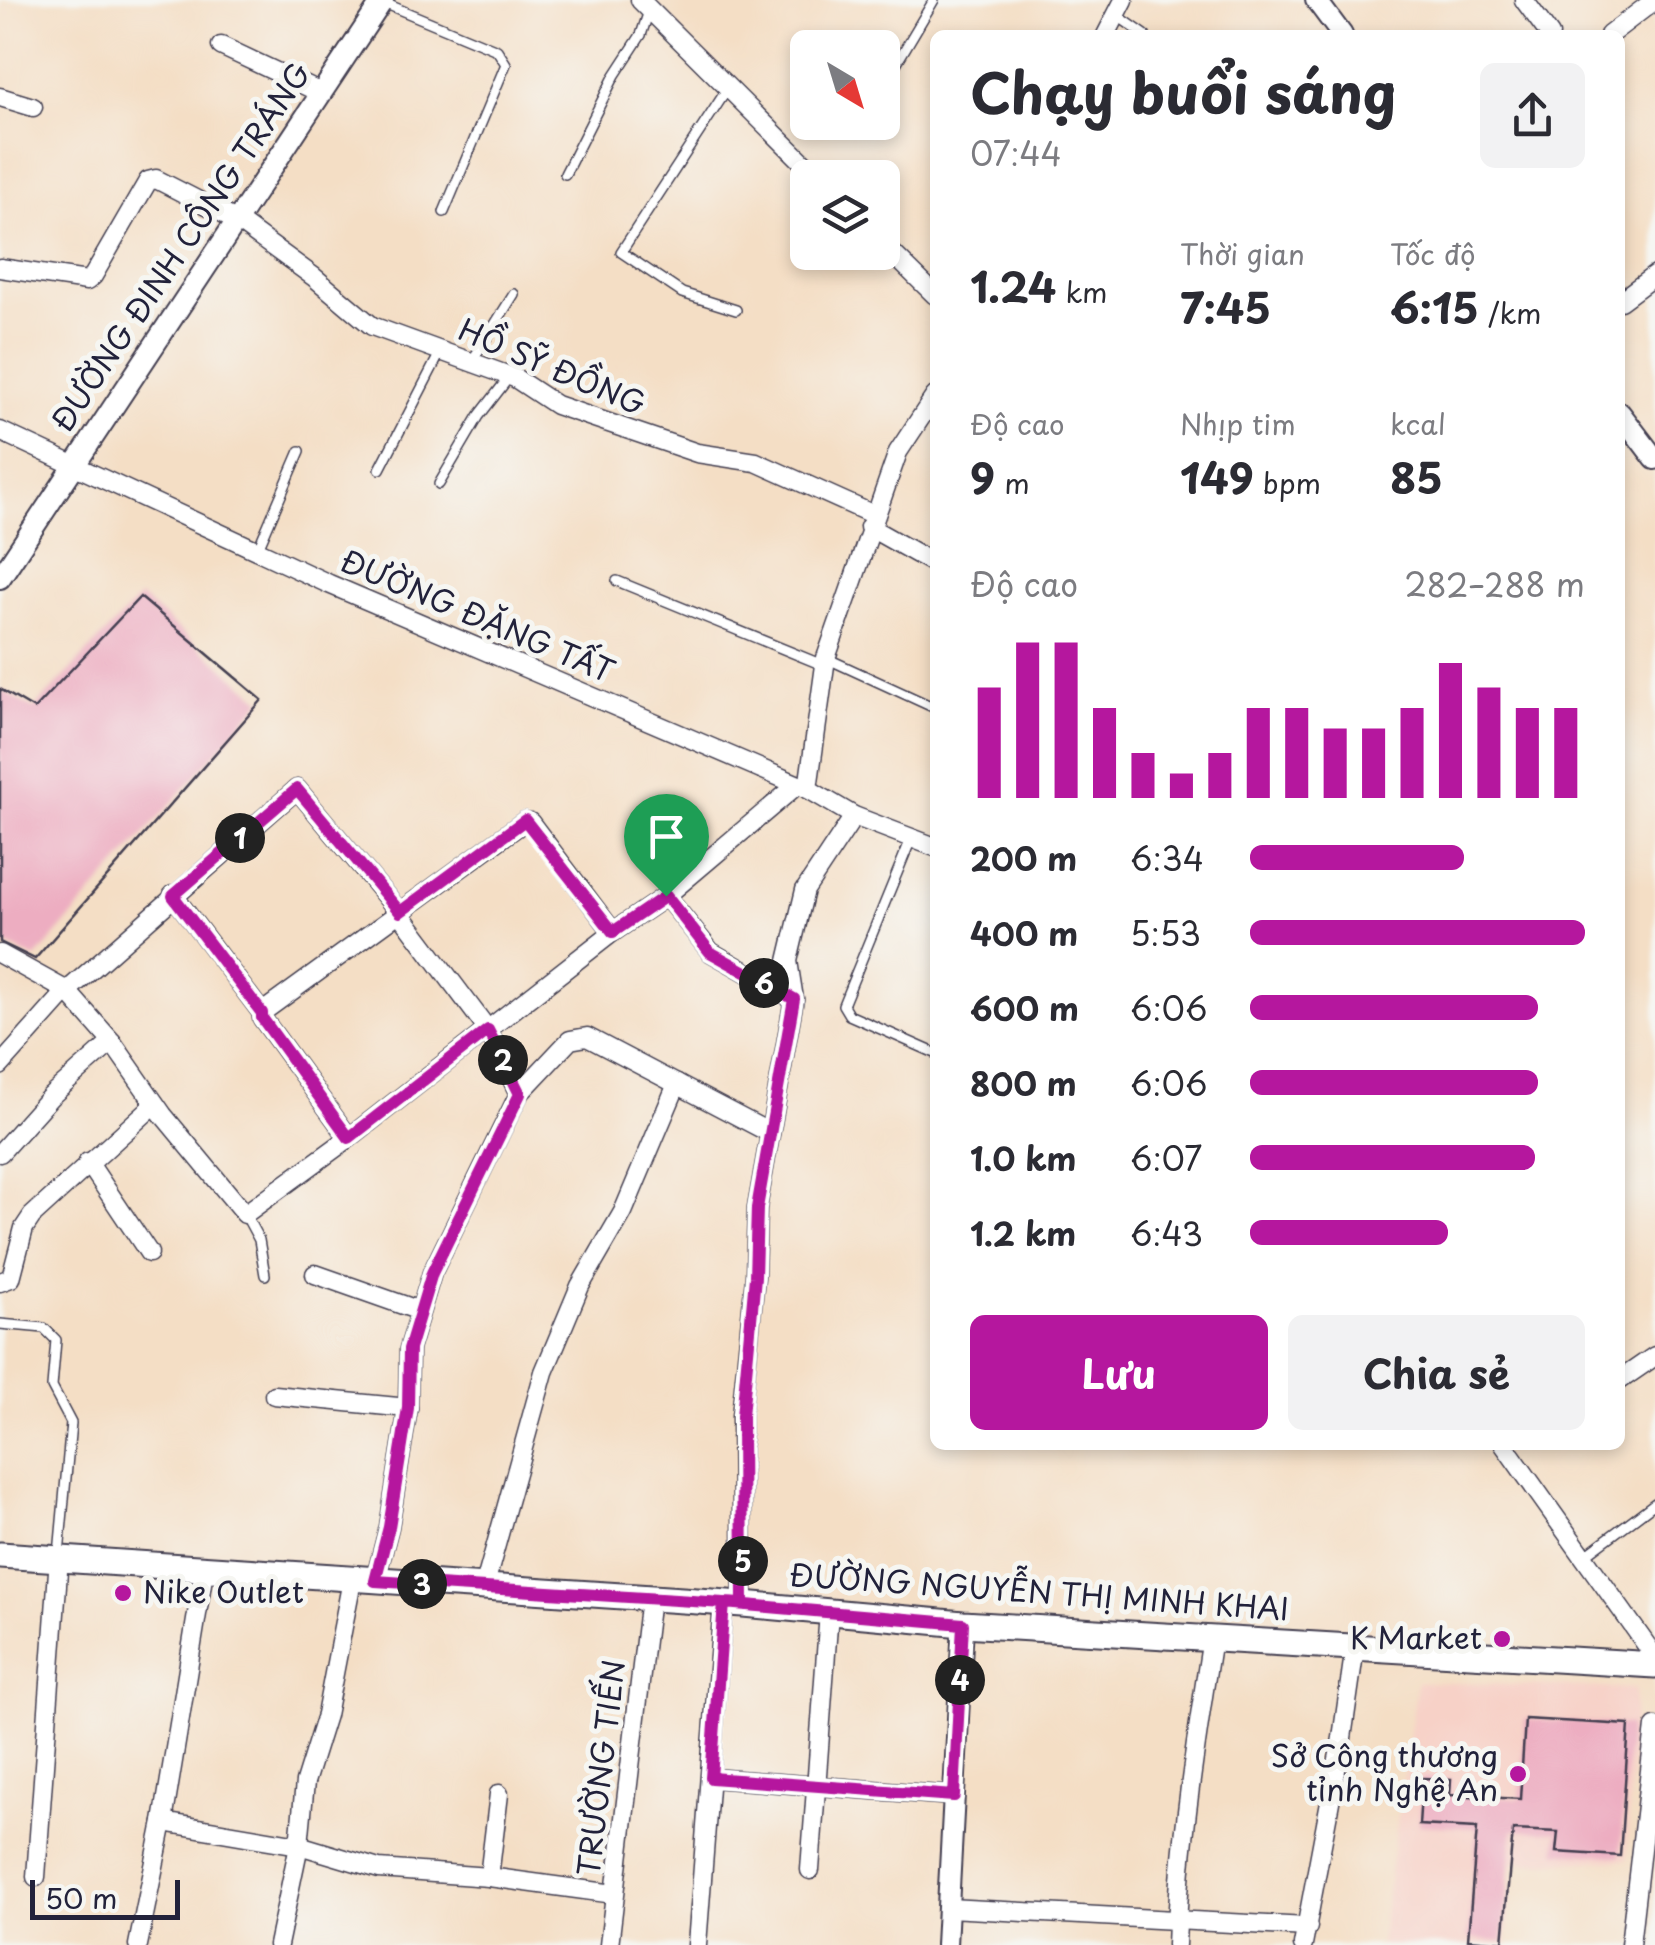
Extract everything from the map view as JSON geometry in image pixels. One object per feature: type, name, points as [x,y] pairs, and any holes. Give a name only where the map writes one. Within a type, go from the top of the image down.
[{"type":"main road","name":"ĐƯỜNG NGUYỄN THỊ MINH KHAI","points":[[0,1555],[650,1598],[963,1624],[1655,1666]]},
{"type":"street","points":[[1316,0],[1338,30]]},
{"type":"street","points":[[1524,0],[1546,30]]},
{"type":"street","points":[[1616,30],[1655,0]]},
{"type":"street","name":"ĐƯỜNG ĐINH CÔNG TRÁNG","points":[[0,578],[382,1]]},
{"type":"street","points":[[649,3],[802,160]]},
{"type":"street","points":[[1108,30],[1120,7]]},
{"type":"street","points":[[221,46],[321,93]]},
{"type":"street","points":[[0,97],[34,108]]},
{"type":"street","name":"HỒ SỸ ĐỒNG","points":[[0,268],[87,281],[153,178],[236,220],[372,326],[510,376],[556,405],[696,453],[756,462],[872,521],[930,561]]},
{"type":"street","points":[[900,261],[930,290]]},
{"type":"street","points":[[1625,298],[1655,275]]},
{"type":"street","points":[[0,954],[67,991],[112,1042],[155,1104],[244,1214],[349,1138],[613,932],[666,896],[802,787],[826,662],[872,521],[898,452],[930,404]]},
{"type":"street","points":[[1625,420],[1655,459]]},
{"type":"street","name":"ĐƯỜNG ĐẶNG TẤT","points":[[0,431],[257,551],[802,787],[854,816],[930,845]]},
{"type":"street","points":[[0,1066],[67,991],[297,789],[400,912],[488,1030],[520,1094]]},
{"type":"street","points":[[697,1945],[711,1778],[733,1604],[757,1208],[794,999],[788,961],[806,890],[854,816]]},
{"type":"street","points":[[262,1013],[525,820],[613,932]]},
{"type":"street","points":[[173,896],[262,1013],[349,1138]]},
{"type":"street","points":[[666,896],[710,952],[794,999]]},
{"type":"street","points":[[278,1945],[306,1782],[363,1581],[389,1527],[408,1408],[409,1349],[432,1273],[520,1094],[570,1040],[587,1037],[770,1133]]},
{"type":"street","points":[[0,1153],[50,1098],[112,1042]]},
{"type":"street","points":[[484,1588],[544,1372],[580,1286],[623,1212],[677,1084]]},
{"type":"street","points":[[0,1282],[11,1278],[27,1222],[155,1104]]},
{"type":"street","points":[[88,1162],[149,1253]]},
{"type":"street","points":[[314,1274],[420,1311]]},
{"type":"street","points":[[1625,1377],[1655,1356]]},
{"type":"street","points":[[274,1395],[408,1408]]},
{"type":"street","points":[[1515,1450],[1582,1557],[1655,1657]]},
{"type":"street","points":[[36,1877],[59,1557]]},
{"type":"street","points":[[138,1945],[163,1822],[204,1571]]},
{"type":"street","name":"TRƯỜNG TIẾN","points":[[609,1945],[650,1598]]},
{"type":"street","points":[[810,1870],[828,1612]]},
{"type":"street","points":[[946,1945],[963,1624]]},
{"type":"street","points":[[1176,1945],[1193,1758],[1212,1638]]},
{"type":"street","points":[[948,1908],[1177,1921],[1306,1936],[1355,1647]]},
{"type":"street","points":[[1630,1945],[1655,1727]]},
{"type":"street","points":[[711,1778],[954,1796]]},
{"type":"street","points":[[489,1877],[499,1794]]},
{"type":"street","points":[[163,1822],[298,1845],[380,1869],[489,1877],[614,1894]]},
{"type":"lane","points":[[900,57],[934,0]]},
{"type":"lane","points":[[382,1],[497,50],[506,64],[444,212]]},
{"type":"lane","points":[[565,174],[615,74],[641,36],[649,3]]},
{"type":"lane","points":[[1120,7],[1141,30]]},
{"type":"lane","points":[[730,86],[621,252],[682,292],[736,310]]},
{"type":"lane","points":[[470,363],[514,294]]},
{"type":"lane","points":[[380,469],[441,351]]},
{"type":"lane","points":[[438,484],[510,376]]},
{"type":"lane","points":[[257,551],[300,450]]},
{"type":"lane","points":[[617,580],[930,706]]},
{"type":"lane","points":[[911,839],[843,1005],[849,1015],[930,1051]]},
{"type":"lane","points":[[244,1214],[258,1240],[264,1275]]},
{"type":"lane","points":[[0,1324],[44,1328],[56,1340],[52,1387],[71,1423],[59,1557]]},
{"type":"lane","points":[[1582,1557],[1655,1503]]},
{"type":"shaded area","name":"Sở Công thương tỉnh Nghệ An","points":[[1417,1682],[1635,1689],[1627,1860],[1512,1863],[1507,1945],[1380,1945]]},
{"type":"building","points":[[140,597],[262,700],[35,959],[0,942],[0,689],[34,709]]},
{"type":"building","points":[[1525,1719],[1629,1725],[1620,1856],[1556,1852],[1558,1832],[1513,1830],[1503,1942],[1468,1939],[1477,1828],[1419,1825],[1422,1778],[1451,1779],[1450,1795],[1520,1799]]},
{"type":"place","name":"Nike Outlet","points":[[123,1593]]},
{"type":"place","name":"K Market","points":[[1502,1639]]},
{"type":"place","name":"Sở Công thương tỉnh Nghệ An","points":[[1518,1774]]},
{"type":"route","points":[[666,896],[613,932],[525,820],[400,912],[297,789],[173,896],[262,1013],[349,1138],[488,1030],[520,1094],[432,1273],[409,1349],[408,1408],[389,1527],[375,1581],[724,1603],[963,1624],[954,1796],[711,1778],[724,1603],[743,1604],[742,1416],[757,1208],[794,999],[710,952],[666,896]]}]
